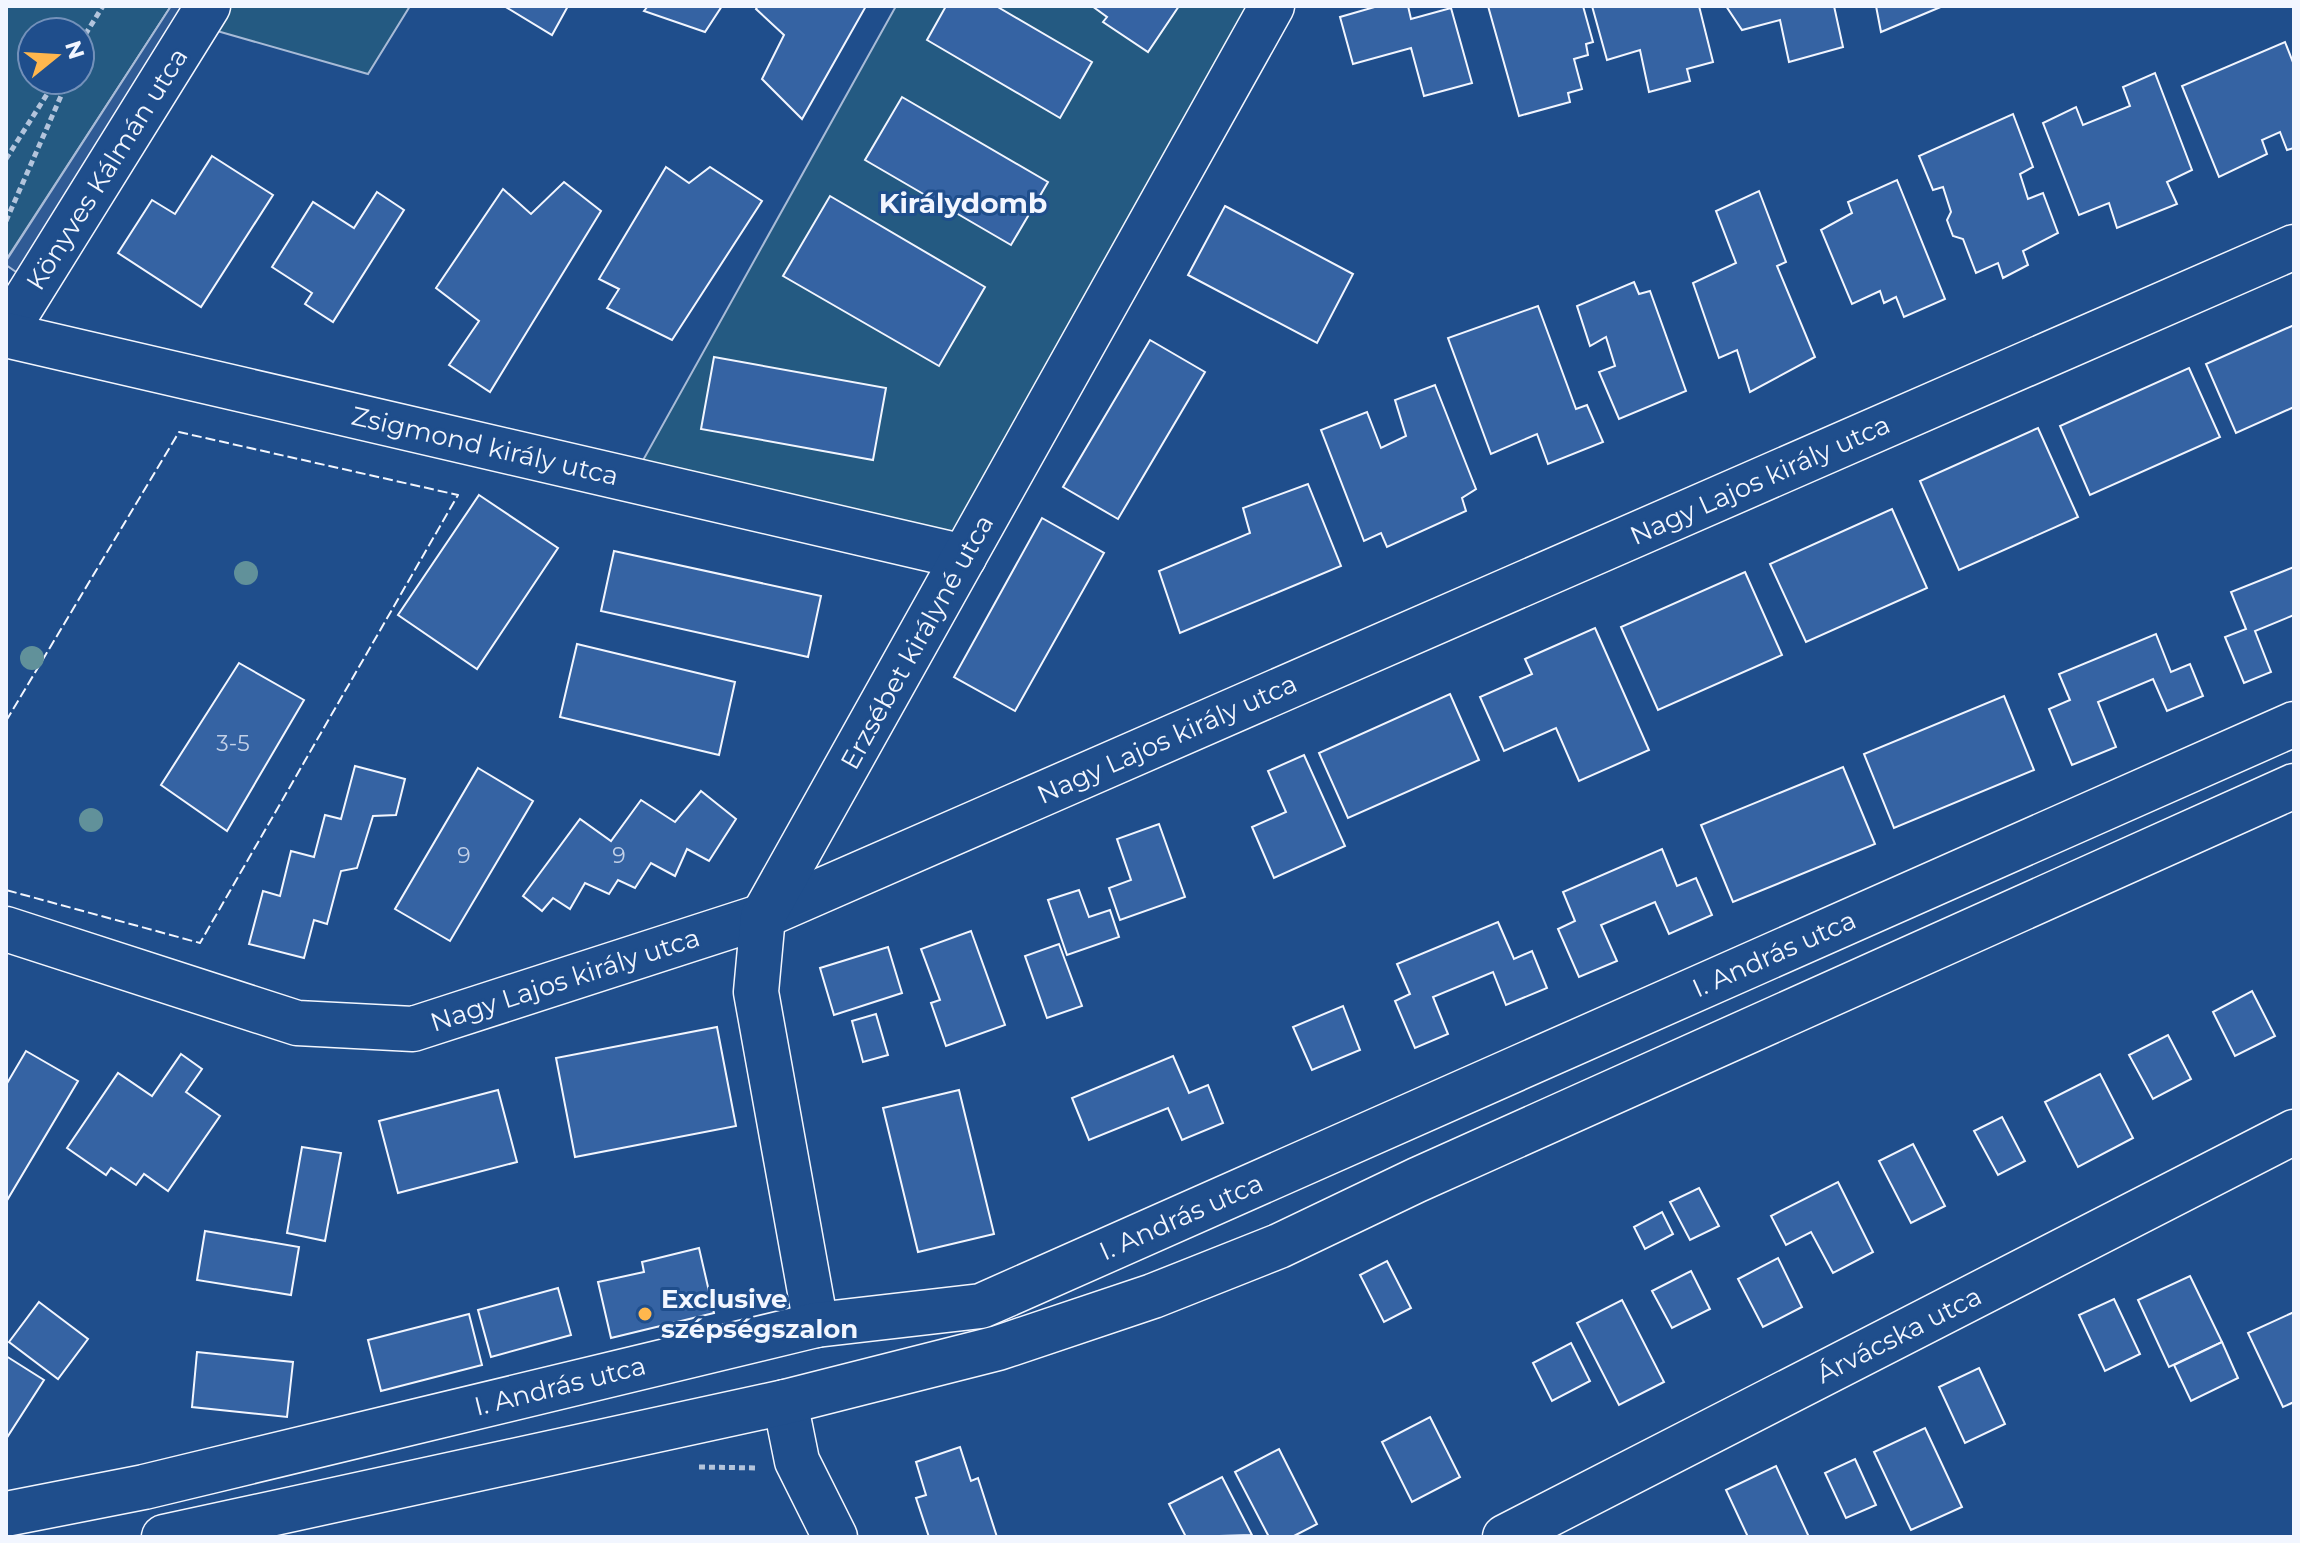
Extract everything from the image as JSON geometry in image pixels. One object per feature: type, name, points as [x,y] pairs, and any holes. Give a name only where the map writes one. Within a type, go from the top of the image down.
[{"type":"street","name":"Könyves Kálmán utca","points":[[6,333],[208,6]]},
{"type":"street","name":"Erzsébet királyné utca","points":[[816,1325],[756,992],[763,916],[1272,6]]},
{"type":"street","name":"Nagy Lajos király utca","points":[[6,929],[297,1023],[413,1029],[763,916],[2294,247]]},
{"type":"street","name":"Zsigmond király utca","points":[[6,333],[964,557]]},
{"type":"street","name":"I. András utca","points":[[6,1514],[144,1487],[816,1325],[981,1306],[2294,724]]},
{"type":"street","points":[[164,1537],[785,1402],[998,1348],[1153,1296],[1279,1246],[1446,1166],[2294,786]]},
{"type":"street","name":"Árvácska utca","points":[[1505,1537],[2294,1132]]},
{"type":"street","points":[[785,1402],[797,1461],[835,1537]]},
{"type":"path","points":[[6,159],[46,96]]},
{"type":"path","points":[[6,221],[61,96]]},
{"type":"shaded area","points":[[6,6],[171,6],[6,260]]},
{"type":"shaded area","points":[[171,6],[196,6],[22,276],[6,265],[6,261]]},
{"type":"shaded area","points":[[208,6],[410,6],[368,74],[196,25]]},
{"type":"shaded area","points":[[896,6],[1272,6],[964,557],[632,480]]},
{"type":"building","points":[[504,6],[568,6],[552,35]]},
{"type":"building","points":[[648,6],[722,6],[705,32],[644,11]]},
{"type":"building","points":[[758,6],[866,6],[802,119],[762,79],[784,35],[756,9]]},
{"type":"building","points":[[946,6],[996,6],[1092,62],[1060,118],[927,40]]},
{"type":"building","points":[[1092,6],[1179,6],[1148,52],[1103,22],[1107,17]]},
{"type":"building","points":[[1378,6],[1408,6],[1411,19],[1451,8],[1472,83],[1424,96],[1411,48],[1353,64],[1340,17]]},
{"type":"building","points":[[1488,6],[1583,6],[1593,42],[1586,44],[1588,55],[1574,59],[1582,89],[1568,93],[1570,102],[1519,116]]},
{"type":"building","points":[[1592,6],[1699,6],[1713,62],[1687,69],[1690,81],[1649,92],[1640,50],[1607,60]]},
{"type":"building","points":[[1726,6],[1834,6],[1843,47],[1789,62],[1780,20],[1742,30]]},
{"type":"building","points":[[1876,6],[1943,6],[1881,32]]},
{"type":"building","points":[[2285,42],[2294,65],[2294,148],[2287,150],[2280,132],[2262,140],[2267,154],[2219,177],[2182,86]]},
{"type":"building","points":[[2155,73],[2192,170],[2167,182],[2177,204],[2117,228],[2109,203],[2079,215],[2043,123],[2076,107],[2083,125],[2130,106],[2123,87]]},
{"type":"building","points":[[902,97],[1048,182],[1011,245],[865,160]]},
{"type":"building","points":[[2013,114],[2033,167],[2020,174],[2028,199],[2043,193],[2058,233],[2023,251],[2028,265],[2003,278],[1998,263],[1976,273],[1963,239],[1953,236],[1947,220],[1951,212],[1943,187],[1933,190],[1919,156]]},
{"type":"building","points":[[212,156],[273,195],[201,307],[118,253],[152,200],[175,214]]},
{"type":"building","points":[[666,167],[689,183],[710,167],[762,201],[672,340],[607,308],[619,289],[599,279]]},
{"type":"building","points":[[1897,180],[1945,299],[1904,317],[1896,297],[1884,303],[1880,291],[1852,304],[1821,230],[1852,213],[1848,202]]},
{"type":"building","points":[[564,182],[601,211],[490,392],[449,365],[479,321],[436,288],[503,189],[531,214]]},
{"type":"building","points":[[1759,191],[1786,262],[1777,266],[1815,357],[1750,392],[1737,350],[1719,358],[1693,283],[1736,263],[1716,211]]},
{"type":"building","points":[[377,192],[404,210],[333,322],[305,304],[312,293],[272,267],[313,202],[354,228]]},
{"type":"building","points":[[830,196],[985,287],[939,366],[783,276]]},
{"type":"building","points":[[1225,206],[1353,274],[1317,343],[1188,275]]},
{"type":"building","points":[[1634,282],[1639,294],[1650,291],[1686,391],[1619,419],[1599,372],[1615,366],[1606,337],[1590,346],[1577,306]]},
{"type":"building","points":[[1538,306],[1576,409],[1587,405],[1603,442],[1548,464],[1537,434],[1491,454],[1448,338]]},
{"type":"building","points":[[2294,325],[2294,407],[2236,433],[2206,364]]},
{"type":"building","points":[[1150,340],[1205,372],[1118,519],[1063,487]]},
{"type":"building","points":[[714,357],[886,388],[873,460],[701,429]]},
{"type":"building","points":[[2189,368],[2220,437],[2090,495],[2060,426]]},
{"type":"building","points":[[1435,385],[1476,489],[1462,498],[1466,511],[1387,547],[1381,533],[1364,541],[1321,430],[1367,412],[1381,448],[1406,436],[1395,400]]},
{"type":"building","points":[[2038,428],[2078,517],[1959,570],[1920,481]]},
{"type":"building","points":[[1308,484],[1341,566],[1180,633],[1159,571],[1250,533],[1243,508]]},
{"type":"building","points":[[479,495],[558,548],[477,669],[398,615]]},
{"type":"building","points":[[1892,509],[1927,588],[1806,642],[1770,564]]},
{"type":"building","points":[[1042,518],[1104,553],[1015,711],[954,677]]},
{"type":"building","points":[[614,551],[821,596],[808,657],[601,611]]},
{"type":"building","points":[[2294,567],[2294,615],[2255,631],[2271,672],[2244,683],[2225,637],[2246,629],[2231,592]]},
{"type":"building","points":[[1745,572],[1782,655],[1658,710],[1621,627]]},
{"type":"building","points":[[1595,628],[1649,750],[1579,781],[1556,728],[1504,751],[1480,697],[1532,674],[1525,659]]},
{"type":"building","points":[[2156,634],[2171,672],[2190,664],[2203,696],[2167,711],[2153,679],[2098,702],[2116,747],[2072,765],[2049,709],[2070,700],[2059,674]]},
{"type":"building","points":[[577,644],[735,682],[719,755],[560,717]]},
{"type":"building","points":[[239,663],[304,700],[227,831],[161,785]]},
{"type":"building","points":[[1450,694],[1479,760],[1348,818],[1319,753]]},
{"type":"building","points":[[2004,696],[2034,770],[1894,828],[1864,754]]},
{"type":"building","points":[[1304,755],[1345,846],[1274,878],[1252,827],[1286,812],[1268,771]]},
{"type":"building","points":[[355,766],[405,779],[396,815],[373,816],[357,868],[341,871],[327,924],[314,920],[304,958],[249,944],[263,891],[280,896],[291,851],[314,857],[325,815],[341,819]]},
{"type":"building","points":[[1843,767],[1875,844],[1733,902],[1701,825]]},
{"type":"building","points":[[478,768],[533,801],[450,941],[395,909]]},
{"type":"building","points":[[701,791],[736,819],[709,861],[687,849],[675,876],[651,863],[635,888],[618,880],[609,894],[585,883],[570,909],[553,898],[542,911],[523,896],[580,819],[611,841],[641,800],[675,822]]},
{"type":"building","points":[[1159,824],[1185,897],[1120,920],[1109,888],[1131,880],[1117,839]]},
{"type":"building","points":[[1662,849],[1677,886],[1696,878],[1712,915],[1669,934],[1655,902],[1601,925],[1617,961],[1579,977],[1558,929],[1575,921],[1563,892]]},
{"type":"building","points":[[1079,890],[1089,917],[1110,910],[1119,937],[1067,955],[1048,900]]},
{"type":"building","points":[[1498,922],[1514,959],[1532,951],[1547,988],[1506,1005],[1493,972],[1433,997],[1448,1034],[1415,1048],[1395,1001],[1410,994],[1397,964]]},
{"type":"building","points":[[971,931],[1005,1025],[946,1046],[931,1003],[940,1000],[921,949]]},
{"type":"building","points":[[1059,944],[1082,1006],[1047,1018],[1025,956]]},
{"type":"building","points":[[888,947],[902,993],[834,1015],[820,968]]},
{"type":"building","points":[[2252,991],[2275,1036],[2235,1056],[2213,1012]]},
{"type":"building","points":[[1343,1006],[1360,1050],[1312,1070],[1293,1027]]},
{"type":"building","points":[[876,1014],[888,1055],[863,1062],[852,1021]]},
{"type":"building","points":[[717,1027],[736,1126],[575,1157],[556,1058]]},
{"type":"building","points":[[2168,1035],[2191,1079],[2153,1099],[2129,1055]]},
{"type":"building","points":[[26,1051],[78,1081],[6,1202],[6,1085]]},
{"type":"building","points":[[181,1054],[202,1069],[186,1092],[220,1116],[168,1191],[144,1174],[136,1185],[111,1168],[106,1175],[67,1148],[118,1073],[152,1096]]},
{"type":"building","points":[[1173,1056],[1189,1093],[1208,1085],[1223,1123],[1182,1140],[1168,1108],[1089,1140],[1072,1098]]},
{"type":"building","points":[[2100,1074],[2133,1138],[2078,1167],[2045,1102]]},
{"type":"building","points":[[498,1090],[517,1162],[398,1193],[379,1121]]},
{"type":"building","points":[[959,1090],[994,1234],[918,1252],[883,1108]]},
{"type":"building","points":[[2002,1117],[2025,1161],[1998,1175],[1974,1131]]},
{"type":"building","points":[[1913,1144],[1945,1206],[1911,1223],[1879,1161]]},
{"type":"building","points":[[302,1147],[341,1153],[325,1241],[287,1233]]},
{"type":"building","points":[[1838,1182],[1873,1252],[1833,1273],[1811,1232],[1786,1245],[1771,1216]]},
{"type":"building","points":[[1699,1188],[1719,1226],[1690,1240],[1670,1202]]},
{"type":"building","points":[[1662,1212],[1673,1234],[1645,1249],[1634,1227]]},
{"type":"building","points":[[205,1231],[299,1247],[291,1295],[197,1280]]},
{"type":"building","points":[[699,1248],[714,1313],[611,1338],[598,1282],[644,1272],[642,1262]]},
{"type":"building","points":[[1778,1258],[1802,1307],[1763,1327],[1738,1279]]},
{"type":"building","points":[[1387,1261],[1411,1308],[1384,1322],[1360,1275]]},
{"type":"building","points":[[1691,1271],[1710,1309],[1672,1328],[1652,1291]]},
{"type":"building","points":[[2190,1276],[2222,1342],[2169,1367],[2138,1300]]},
{"type":"building","points":[[558,1288],[571,1335],[491,1357],[478,1310]]},
{"type":"building","points":[[2114,1299],[2140,1354],[2105,1371],[2079,1315]]},
{"type":"building","points":[[1622,1300],[1664,1382],[1619,1405],[1577,1323]]},
{"type":"building","points":[[39,1302],[88,1339],[58,1379],[9,1342]]},
{"type":"building","points":[[2294,1312],[2294,1402],[2283,1407],[2248,1333]]},
{"type":"building","points":[[469,1314],[482,1365],[381,1391],[368,1340]]},
{"type":"building","points":[[2222,1342],[2238,1378],[2191,1401],[2174,1365]]},
{"type":"building","points":[[1571,1343],[1590,1381],[1552,1401],[1533,1363]]},
{"type":"building","points":[[197,1352],[293,1362],[287,1417],[192,1407]]},
{"type":"building","points":[[6,1356],[44,1380],[6,1439]]},
{"type":"building","points":[[1979,1368],[2005,1424],[1965,1443],[1939,1387]]},
{"type":"building","points":[[1430,1417],[1460,1477],[1412,1502],[1382,1442]]},
{"type":"building","points":[[1925,1428],[1962,1507],[1911,1530],[1874,1452]]},
{"type":"building","points":[[960,1447],[971,1481],[978,1478],[997,1537],[929,1537],[916,1498],[926,1495],[916,1462]]},
{"type":"building","points":[[1279,1449],[1317,1524],[1292,1537],[1269,1537],[1235,1472]]},
{"type":"building","points":[[1855,1459],[1876,1505],[1846,1518],[1825,1473]]},
{"type":"building","points":[[1776,1466],[1809,1537],[1748,1537],[1726,1490]]},
{"type":"building","points":[[1222,1477],[1252,1535],[1186,1537],[1169,1504]]},
{"type":"fence","points":[[6,721],[179,432],[458,495],[200,943],[6,890]]},
{"type":"place","name":"Exclusive szépségszalon","points":[[645,1314]]},
{"type":"district","name":"Királydomb","points":[[963,203]]}]
